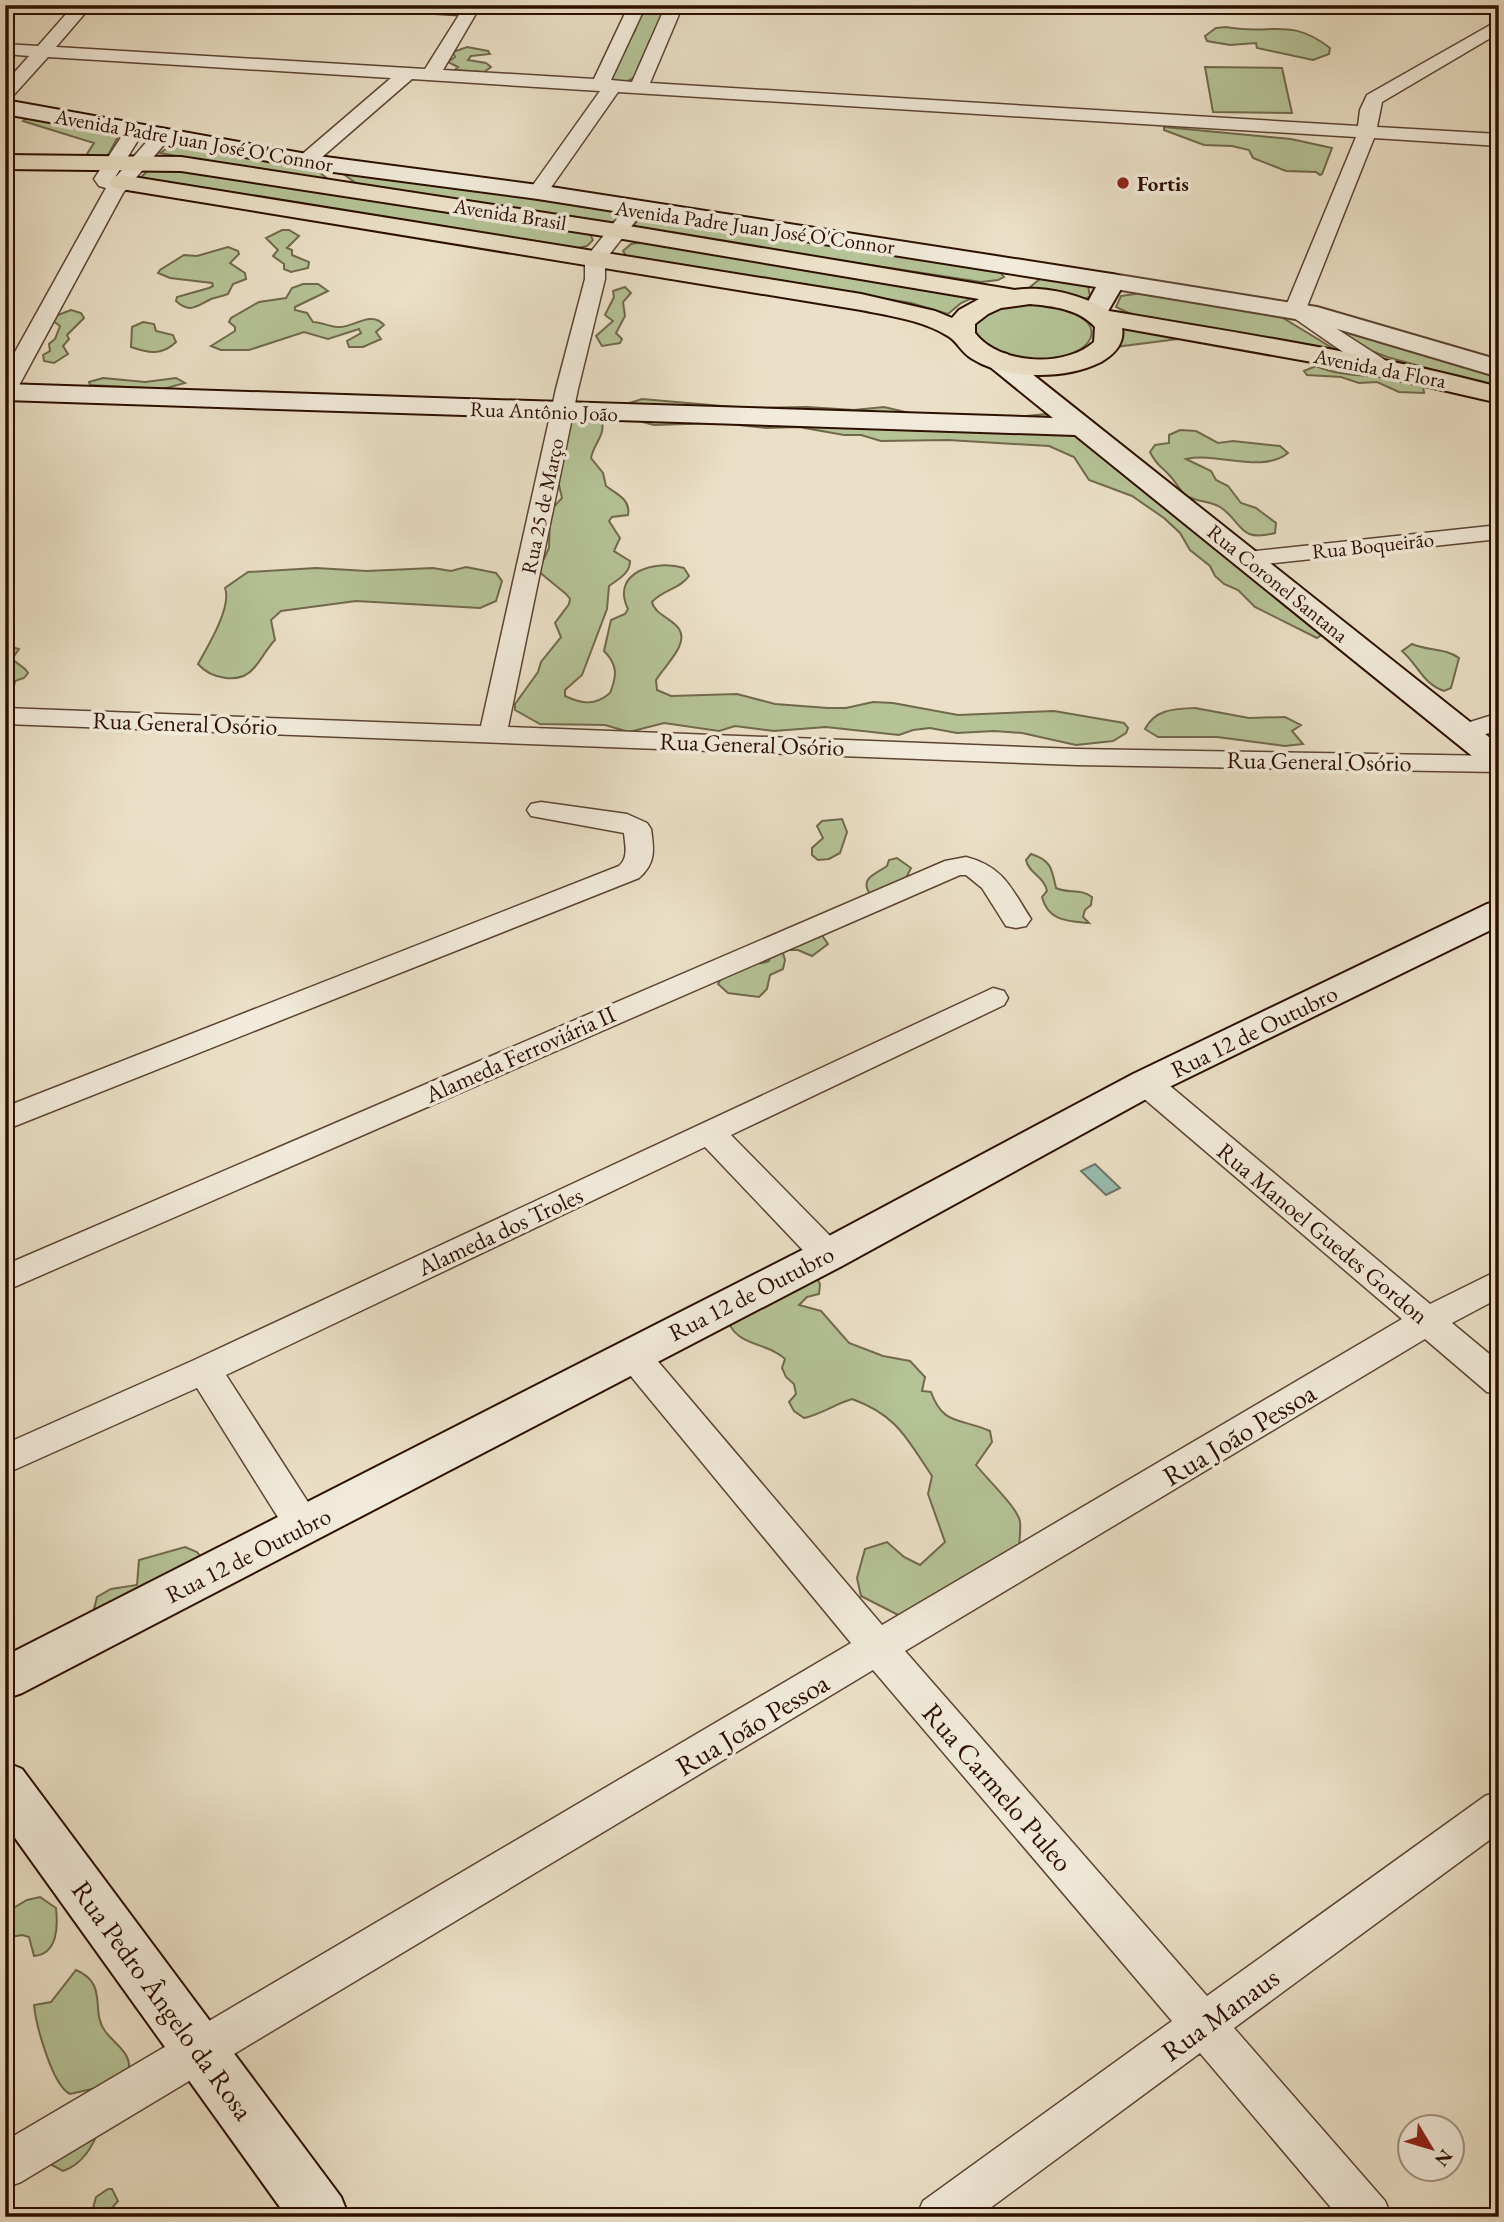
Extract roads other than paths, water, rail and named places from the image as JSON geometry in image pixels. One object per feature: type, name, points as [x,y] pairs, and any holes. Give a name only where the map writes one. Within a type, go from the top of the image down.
[{"type":"main road","name":"Avenida Padre Juan José O'Connor","points":[[5,107],[312,162],[538,192],[1295,311],[1356,325],[1499,369]]},
{"type":"main road","name":"Avenida Brasil","points":[[5,162],[900,309],[926,316],[962,332],[973,348],[998,360]]},
{"type":"main road","points":[[312,162],[349,189]]},
{"type":"main road","name":"Avenida Brasil","points":[[5,176],[114,179],[140,163],[181,164],[617,231],[1013,297],[1058,300],[1098,315]]},
{"type":"main road","points":[[962,332],[964,320],[974,309],[1013,297],[1029,269]]},
{"type":"main road","points":[[1055,408],[1064,374],[1108,343],[1111,332],[1107,322],[1098,315],[1112,282]]},
{"type":"main road","name":"Avenida da Flora","points":[[1098,315],[1377,366],[1499,395]]},
{"type":"main road","name":"Avenida da Flora","points":[[998,360],[1045,366],[1087,357],[1162,347],[1261,345]]},
{"type":"main road","name":"Rua Coronel Santana","points":[[998,360],[1499,762]]},
{"type":"main road","name":"Rua Antônio João","points":[[8,382],[565,401],[1082,428]]},
{"type":"main road","name":"Rua Antônio João","points":[[565,401],[1055,408]]},
{"type":"main road","name":"Rua 12 de Outubro","points":[[5,1679],[828,1255],[1146,1083],[1499,912]]},
{"type":"main road","name":"Rua Pedro Ângelo da Rosa","points":[[5,1784],[321,2217]]},
{"type":"street","points":[[5,94],[84,5]]},
{"type":"street","points":[[379,5],[472,8],[431,75]]},
{"type":"street","points":[[538,192],[607,86],[638,5]]},
{"type":"street","points":[[639,88],[675,5]]},
{"type":"street","points":[[1377,366],[1295,311],[1367,132],[1369,110],[1374,99],[1499,24]]},
{"type":"street","points":[[5,48],[1499,140]]},
{"type":"street","points":[[312,162],[408,74]]},
{"type":"street","points":[[8,382],[114,179],[136,130]]},
{"type":"street","points":[[140,163],[164,134]]},
{"type":"street","points":[[594,259],[635,209]]},
{"type":"street","name":"Rua 25 de Março","points":[[493,734],[565,401],[595,279],[594,259]]},
{"type":"street","name":"Rua Boqueirão","points":[[1247,559],[1499,532]]},
{"type":"street","name":"Rua General Osório","points":[[5,716],[1077,757],[1499,762]]},
{"type":"street","points":[[1463,733],[1499,721]]},
{"type":"street","points":[[5,1119],[616,877],[638,865],[640,857],[637,829],[627,823],[541,810]]},
{"type":"street","name":"Alameda Ferroviária II","points":[[5,1279],[955,867],[965,864],[981,869],[1016,919]]},
{"type":"street","name":"Alameda dos Troles","points":[[5,1460],[204,1370],[993,998]]},
{"type":"street","name":"Rua Manoel Guedes Gordon","points":[[1146,1083],[1499,1382]]},
{"type":"street","points":[[710,1132],[828,1255]]},
{"type":"street","name":"Rua João Pessoa","points":[[5,2166],[1427,1321],[1499,1282]]},
{"type":"street","name":"Rua Carmelo Puleo","points":[[632,1354],[879,1649],[1369,2217]]},
{"type":"street","points":[[204,1370],[304,1527]]},
{"type":"street","name":"Rua Manaus","points":[[939,2217],[1499,1810]]},
{"type":"water","points":[[1095,1164],[1120,1188],[1106,1195],[1081,1171]]},
{"type":"place","name":"Fortis","points":[[1123,183]]}]
